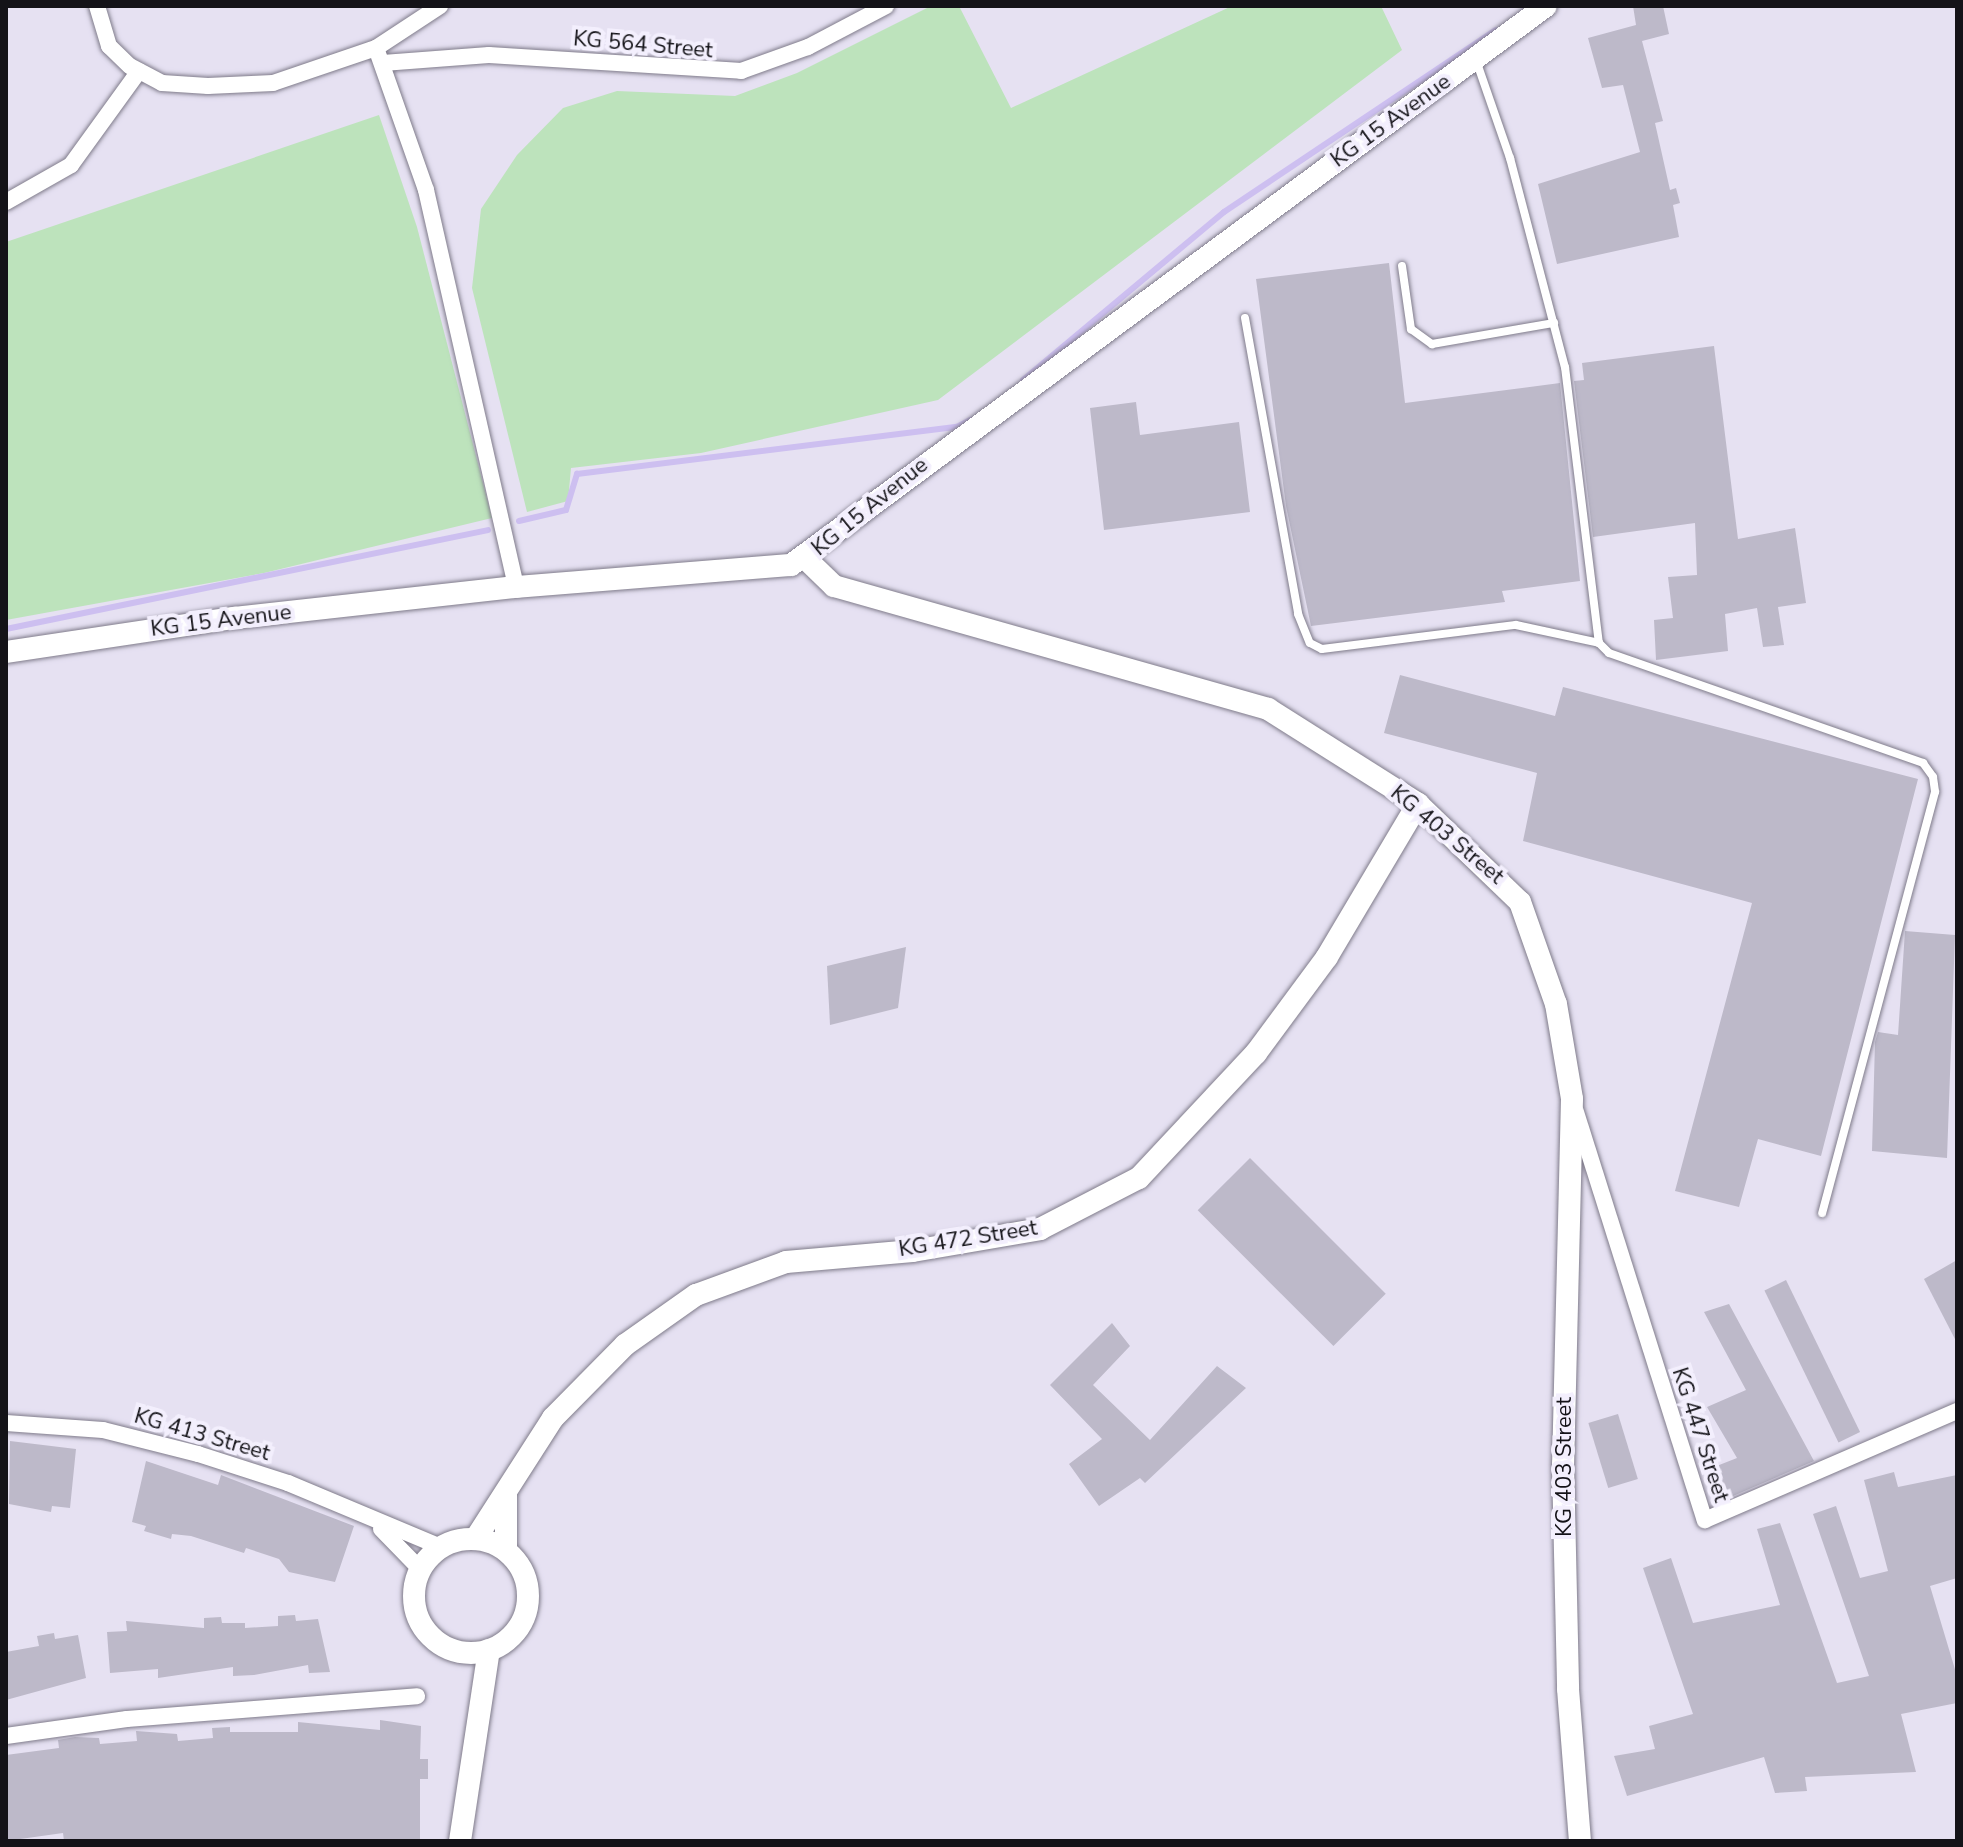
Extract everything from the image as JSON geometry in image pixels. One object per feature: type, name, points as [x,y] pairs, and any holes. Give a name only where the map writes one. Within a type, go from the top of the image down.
[{"type":"main road","name":"KG 15 Avenue","points":[[6,652],[234,618],[516,587],[747,573],[806,559],[957,438],[1546,6]]},
{"type":"main road","name":"KG 403 Street","points":[[806,559],[834,586],[1268,709],[1418,804],[1520,902],[1552,990],[1572,1099],[1563,1464],[1568,1689],[1580,1841]]},
{"type":"main road","name":"KG 472 Street","points":[[476,1538],[553,1418],[602,1367],[660,1318],[729,1278],[822,1255],[1013,1236],[1084,1211],[1139,1178],[1212,1106],[1266,1040],[1327,957],[1418,804]]},
{"type":"main road","points":[[506,1492],[506,1550]]},
{"type":"main road","points":[[457,1651],[489,1650],[512,1635],[526,1609],[526,1579],[506,1550],[476,1538],[441,1547],[420,1569],[413,1597],[421,1625],[457,1651],[481,1691]]},
{"type":"main road","points":[[460,1841],[489,1650]]},
{"type":"street","points":[[97,6],[109,46],[139,71],[162,83],[273,83],[380,56],[440,6]]},
{"type":"street","name":"KG 564 Street","points":[[380,56],[489,55],[741,71],[808,47],[886,6]]},
{"type":"street","points":[[380,56],[426,190],[516,587]]},
{"type":"street","points":[[6,202],[71,165],[139,71]]},
{"type":"street","name":"KG 447 Street","points":[[1572,1099],[1705,1520],[1957,1411]]},
{"type":"street","name":"KG 413 Street","points":[[6,1423],[103,1430],[198,1454],[288,1483],[377,1525],[441,1547]]},
{"type":"street","name":"KG 413 Street","points":[[377,1525],[420,1569]]},
{"type":"street","points":[[6,1736],[127,1719],[417,1696]]},
{"type":"lane","points":[[1476,59],[1554,323],[1580,460],[1599,643]]},
{"type":"lane","points":[[1402,266],[1411,329],[1432,344],[1554,323]]},
{"type":"lane","points":[[1245,318],[1298,614],[1310,643],[1322,649],[1516,625],[1599,643],[1609,653],[1923,763],[1933,777],[1935,792],[1822,1213]]},
{"type":"green space","points":[[931,6],[959,6],[1011,108],[1232,6],[1381,6],[1402,50],[938,400],[701,453],[571,468],[568,501],[527,512],[472,288],[481,209],[517,155],[563,108],[617,91],[735,96],[797,73]]},
{"type":"green space","points":[[379,115],[417,227],[492,518],[264,573],[6,620],[6,242]]},
{"type":"building","points":[[1633,6],[1663,6],[1669,34],[1642,41],[1663,121],[1655,123],[1670,190],[1676,188],[1680,203],[1673,205],[1679,237],[1557,264],[1538,184],[1640,152],[1623,85],[1602,88],[1588,38],[1636,25]]},
{"type":"building","points":[[1389,263],[1405,403],[1560,383],[1580,581],[1502,591],[1505,602],[1311,626],[1286,506],[1256,279]]},
{"type":"building","points":[[1714,346],[1738,539],[1795,528],[1806,603],[1778,607],[1784,645],[1763,647],[1757,608],[1725,614],[1728,651],[1656,660],[1654,620],[1673,618],[1668,577],[1697,575],[1695,523],[1593,537],[1574,381],[1584,380],[1582,363]]},
{"type":"building","points":[[1136,402],[1140,435],[1239,422],[1250,512],[1104,530],[1090,408]]},
{"type":"building","points":[[1400,675],[1555,716],[1563,687],[1918,779],[1821,1156],[1758,1139],[1739,1207],[1675,1191],[1752,903],[1523,841],[1537,773],[1384,733]]},
{"type":"building","points":[[1905,931],[1955,935],[1947,1158],[1872,1151],[1875,1042],[1878,1032],[1898,1035]]},
{"type":"building","points":[[906,947],[898,1008],[830,1025],[827,966]]},
{"type":"building","points":[[1250,1158],[1386,1294],[1333,1346],[1198,1210]]},
{"type":"building","points":[[1957,1260],[1957,1343],[1924,1279]]},
{"type":"building","points":[[1786,1280],[1860,1432],[1839,1442],[1764,1291]]},
{"type":"building","points":[[1729,1304],[1814,1461],[1726,1499],[1709,1469],[1737,1458],[1707,1407],[1746,1390],[1704,1312]]},
{"type":"building","points":[[1112,1323],[1130,1346],[1093,1385],[1150,1440],[1217,1366],[1246,1388],[1145,1483],[1140,1478],[1099,1506],[1069,1464],[1102,1439],[1050,1385]]},
{"type":"building","points":[[1618,1414],[1638,1479],[1608,1488],[1588,1423]]},
{"type":"building","points":[[10,1441],[76,1449],[70,1508],[52,1506],[51,1512],[9,1504]]},
{"type":"building","points":[[146,1461],[218,1485],[221,1475],[354,1526],[335,1582],[289,1572],[279,1559],[246,1548],[244,1553],[191,1536],[172,1534],[171,1539],[144,1531],[146,1526],[132,1522]]},
{"type":"building","points":[[1894,1472],[1898,1487],[1957,1475],[1957,1578],[1930,1586],[1957,1676],[1957,1703],[1901,1714],[1916,1772],[1805,1777],[1807,1791],[1775,1793],[1764,1757],[1627,1796],[1614,1756],[1655,1749],[1649,1726],[1693,1714],[1643,1568],[1671,1558],[1693,1623],[1780,1605],[1757,1529],[1780,1523],[1837,1683],[1869,1676],[1813,1514],[1836,1506],[1860,1578],[1888,1571],[1864,1480]]},
{"type":"building","points":[[295,1615],[296,1621],[318,1619],[330,1672],[309,1673],[308,1665],[233,1676],[233,1667],[158,1678],[158,1669],[110,1673],[107,1632],[127,1631],[126,1621],[204,1628],[204,1618],[221,1617],[222,1623],[245,1623],[245,1628],[278,1626],[278,1616]]},
{"type":"building","points":[[54,1633],[55,1639],[78,1635],[86,1678],[6,1700],[6,1652],[39,1646],[37,1636]]},
{"type":"building","points":[[380,1720],[421,1726],[420,1759],[428,1759],[428,1779],[420,1779],[420,1840],[64,1841],[63,1833],[6,1841],[6,1755],[59,1748],[58,1740],[75,1737],[99,1738],[100,1744],[137,1741],[136,1731],[177,1734],[178,1741],[213,1738],[212,1728],[230,1727],[230,1732],[298,1732],[298,1722],[380,1730]]},
{"type":"waterway","points":[[1023,380],[1224,212],[1496,30]]},
{"type":"waterway","points":[[519,521],[566,510],[577,474],[957,427],[970,420]]},
{"type":"waterway","points":[[6,629],[488,530]]}]
